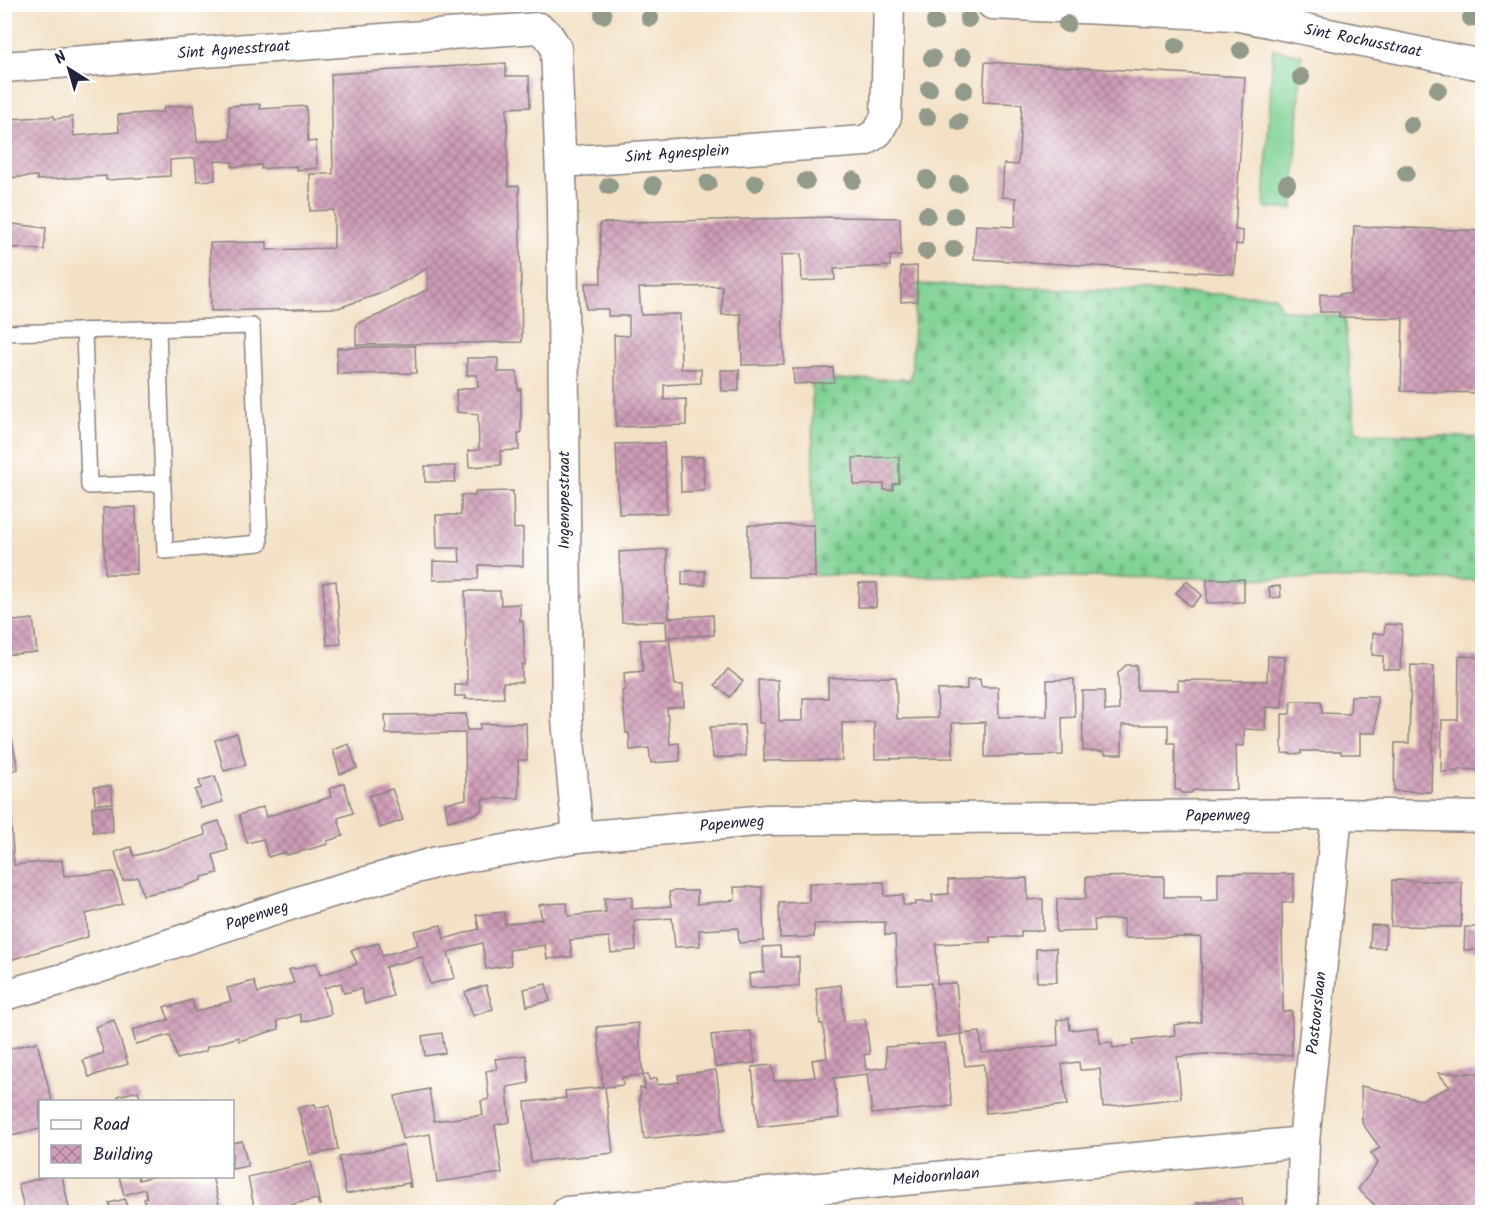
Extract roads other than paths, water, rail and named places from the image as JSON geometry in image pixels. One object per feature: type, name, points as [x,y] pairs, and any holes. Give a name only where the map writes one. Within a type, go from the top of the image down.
[{"type":"street","name":"Sint Agnesplein","points":[[561,162],[865,141],[878,132],[886,117],[889,4]]},
{"type":"street","name":"Sint Rochusstraat","points":[[992,4],[1234,15],[1482,65]]},
{"type":"street","name":"Sint Agnesstraat","points":[[4,67],[539,28],[548,35],[556,48],[561,162]]},
{"type":"street","name":"Ingenopestraat","points":[[561,162],[567,719],[578,837]]},
{"type":"street","name":"Papenweg","points":[[4,995],[67,978],[318,896],[436,862],[578,837],[767,820],[1337,814],[1482,817]]},
{"type":"street","name":"Pastoorslaan","points":[[1302,1212],[1304,1150],[1337,814]]},
{"type":"street","name":"Meidoornlaan","points":[[573,1212],[1304,1150]]},
{"type":"lane","points":[[4,333],[158,328],[252,326],[260,543],[165,551],[158,328]]},
{"type":"lane","points":[[84,331],[88,486],[163,483]]}]
